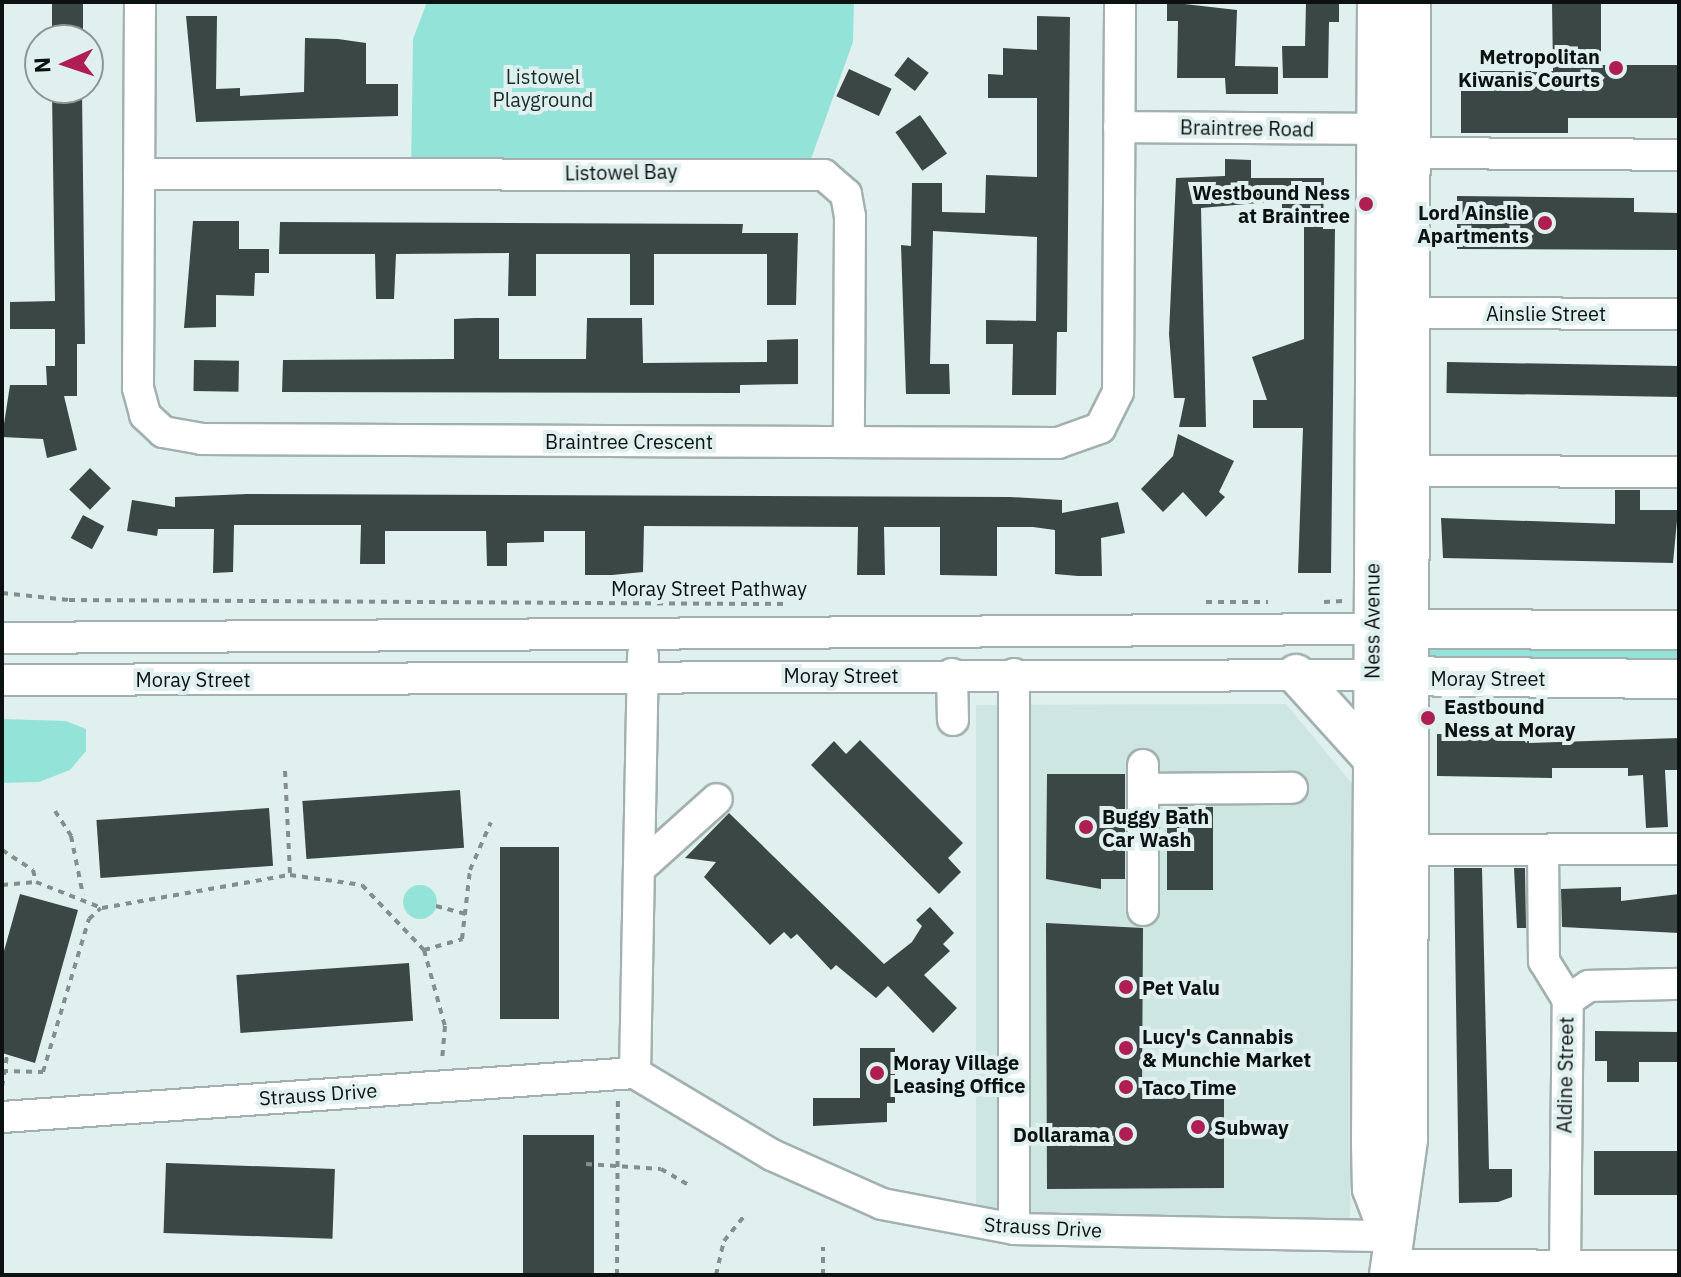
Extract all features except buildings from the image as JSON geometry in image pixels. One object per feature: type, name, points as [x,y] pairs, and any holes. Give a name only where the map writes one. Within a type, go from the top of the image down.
[{"type":"main road","name":"Ness Avenue","points":[[1377,2],[1371,757],[1372,1189],[1389,1259]]},
{"type":"main road","name":"Ness Avenue","points":[[1389,1259],[1406,1192],[1416,153],[1411,2]]},
{"type":"main road","name":"Moray Street","points":[[1372,616],[1413,628],[1679,630]]},
{"type":"main road","points":[[1296,674],[1371,757]]},
{"type":"main road","name":"Moray Street","points":[[1372,675],[1412,678],[1679,679]]},
{"type":"street","name":"Braintree Crescent","points":[[140,2],[138,388],[145,415],[163,432],[201,439],[1058,443],[1088,436],[1108,419],[1119,379],[1120,2]]},
{"type":"street","name":"Braintree Road","points":[[1119,127],[1376,129]]},
{"type":"street","points":[[1416,153],[1679,155]]},
{"type":"street","name":"Listowel Bay","points":[[139,174],[824,175],[846,194],[850,216],[849,441]]},
{"type":"street","name":"Ainslie Street","points":[[1414,313],[1679,314]]},
{"type":"street","points":[[1414,471],[1679,472]]},
{"type":"street","name":"Moray Street","points":[[2,638],[643,633],[1372,616]]},
{"type":"street","points":[[626,1085],[640,868],[643,633]]},
{"type":"street","points":[[952,674],[953,720]]},
{"type":"street","name":"Moray Street","points":[[2,680],[952,674],[1372,675]]},
{"type":"street","points":[[1014,674],[1014,1229]]},
{"type":"street","points":[[1143,910],[1143,777],[1292,788]]},
{"type":"street","points":[[640,868],[717,799]]},
{"type":"street","points":[[1408,850],[1679,849]]},
{"type":"street","points":[[1543,850],[1544,961],[1568,1000]]},
{"type":"street","name":"Aldine Street","points":[[1565,1266],[1568,1000],[1589,986],[1679,984]]},
{"type":"street","name":"Strauss Drive","points":[[2,1117],[439,1085],[626,1085],[882,1204],[1014,1229],[1389,1259],[1565,1266],[1679,1266]]},
{"type":"path","name":"Moray Street Pathway","points":[[2,593],[69,600],[795,604]]},
{"type":"path","points":[[1191,604],[1249,597],[1281,605]]},
{"type":"path","points":[[1312,605],[1372,616]]},
{"type":"path","points":[[285,771],[290,875]]},
{"type":"path","points":[[55,811],[71,836],[83,896]]},
{"type":"path","points":[[424,950],[462,939],[470,870],[491,822]]},
{"type":"path","points":[[2,850],[33,870],[36,882]]},
{"type":"path","points":[[3,1071],[43,1072],[89,919],[102,908],[290,875],[362,885],[424,950],[445,1026],[439,1085]]},
{"type":"path","points":[[2,885],[36,882],[83,896],[102,908]]},
{"type":"path","points":[[436,906],[466,914]]},
{"type":"path","points":[[2,1087],[7,1054]]},
{"type":"path","points":[[617,1275],[618,1163],[626,1085]]},
{"type":"path","points":[[586,1164],[618,1163],[661,1169],[691,1186]]},
{"type":"path","points":[[716,1275],[724,1241],[744,1216]]},
{"type":"path","points":[[823,1247],[823,1275]]},
{"type":"shaded area","points":[[1286,704],[1354,786],[1350,1236],[976,1224],[976,705]]},
{"type":"green space","name":"Listowel Playground","points":[[427,2],[854,2],[853,42],[807,170],[411,174],[413,39]]},
{"type":"green space","points":[[1413,628],[1679,628],[1679,678],[1413,678]]},
{"type":"green space","points":[[2,719],[66,721],[86,729],[86,751],[70,770],[39,782],[2,783]]},
{"type":"green space","points":[[420,885],[432,890],[437,902],[432,914],[420,919],[408,914],[403,902],[408,890]]},
{"type":"place","name":"Metropolitan Kiwanis Courts","points":[[1616,68]]},
{"type":"place","name":"Westbound Ness at Braintree","points":[[1366,204]]},
{"type":"place","name":"Lord Ainslie Apartments","points":[[1545,223]]},
{"type":"place","name":"Eastbound Ness at Moray","points":[[1428,718]]},
{"type":"place","name":"Buggy Bath Car Wash","points":[[1086,827]]},
{"type":"place","name":"Pet Valu","points":[[1126,987]]},
{"type":"place","name":"Lucy's Cannabis & Munchie Market","points":[[1126,1048]]},
{"type":"place","name":"Moray Village Leasing Office","points":[[877,1073]]},
{"type":"place","name":"Taco Time","points":[[1126,1087]]},
{"type":"place","name":"Subway","points":[[1198,1127]]},
{"type":"place","name":"Dollarama","points":[[1126,1134]]}]
